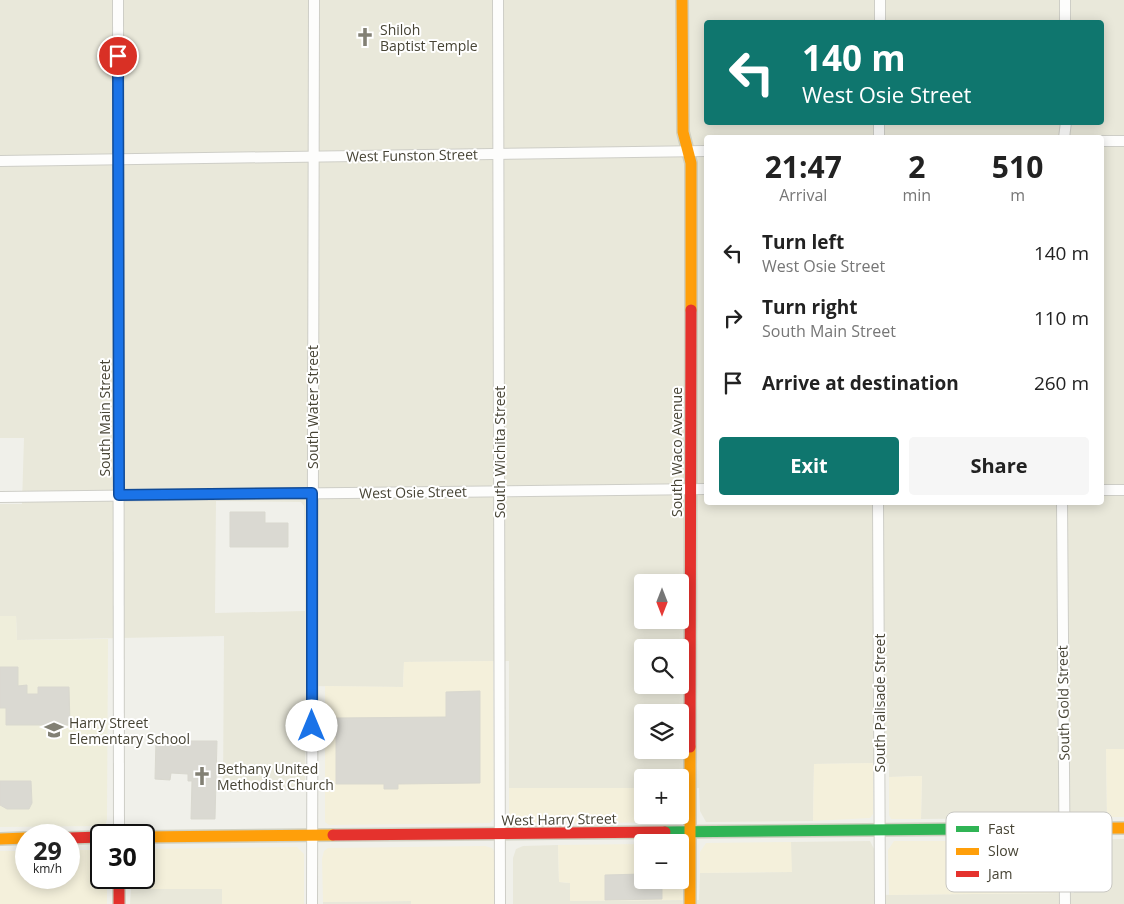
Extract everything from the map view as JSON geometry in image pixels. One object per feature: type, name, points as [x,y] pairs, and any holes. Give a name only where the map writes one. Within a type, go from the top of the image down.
[{"type":"street","name":"South Main Street","points":[[118,0],[119,824]]},
{"type":"street","name":"South Water Street","points":[[312,904],[314,0]]},
{"type":"street","name":"South Wichita Street","points":[[498,0],[500,904]]},
{"type":"street","name":"South Waco Avenue","points":[[682,0],[683,132],[691,163],[690,904]]},
{"type":"street","points":[[880,0],[880,20]]},
{"type":"street","points":[[1065,0],[1065,20]]},
{"type":"street","points":[[1104,141],[1124,141]]},
{"type":"street","name":"West Funston Street","points":[[0,162],[118,158],[704,151]]},
{"type":"street","name":"West Osie Street","points":[[0,497],[704,489]]},
{"type":"street","points":[[1104,490],[1124,490]]},
{"type":"street","name":"South Palisade Street","points":[[878,505],[880,904]]},
{"type":"street","name":"South Gold Street","points":[[1062,505],[1065,812]]},
{"type":"street","name":"West Harry Street","points":[[155,837],[946,829]]},
{"type":"street","points":[[0,839],[15,838]]},
{"type":"street","points":[[119,889],[120,904]]},
{"type":"shaded area","points":[[0,0],[1124,0],[1124,749],[1106,749],[1107,812],[946,812],[946,819],[921,819],[922,776],[889,777],[889,763],[814,764],[813,821],[706,822],[700,811],[699,788],[689,788],[689,769],[634,769],[634,788],[509,788],[509,661],[404,662],[403,687],[306,686],[305,790],[223,792],[224,636],[17,640],[16,616],[0,616],[0,504],[22,504],[24,438],[0,438]],"holes":[[[216,501],[301,502],[304,506],[305,611],[215,613]]]},
{"type":"shaded area","name":"Harry Street Elementary School","points":[[0,616],[16,616],[17,640],[108,639],[106,824],[80,826],[80,824],[15,824],[15,827],[0,827]]},
{"type":"shaded area","points":[[493,661],[494,818],[490,823],[329,825],[325,822],[325,686],[403,687],[404,662]]},
{"type":"shaded area","points":[[1106,749],[1124,749],[1124,817],[1112,817],[1112,812],[1107,812]]},
{"type":"shaded area","points":[[873,763],[873,814],[870,818],[813,821],[814,764]]},
{"type":"shaded area","points":[[922,776],[921,819],[891,819],[889,815],[889,777]]},
{"type":"shaded area","points":[[509,788],[634,788],[634,823],[513,824],[509,817]]},
{"type":"shaded area","points":[[1112,839],[1124,839],[1124,904],[513,904],[513,858],[516,849],[523,846],[558,845],[559,882],[570,883],[570,901],[699,900],[700,873],[791,872],[791,842],[870,841],[875,851],[876,895],[1112,892]]},
{"type":"shaded area","points":[[894,841],[946,841],[946,892],[1061,893],[889,895],[888,850]]},
{"type":"shaded area","points":[[791,842],[792,872],[700,873],[700,852],[706,843]]},
{"type":"shaded area","points":[[634,844],[634,889],[686,889],[687,900],[570,901],[570,883],[559,882],[558,845]]},
{"type":"shaded area","points":[[485,846],[492,848],[495,853],[496,904],[411,904],[411,901],[323,902],[322,859],[324,851],[328,848]]},
{"type":"shaded area","points":[[297,847],[304,854],[304,904],[222,904],[222,889],[155,889],[155,849]]},
{"type":"shaded area","points":[[80,850],[90,850],[90,889],[107,889],[107,904],[0,904],[0,851],[15,851],[15,889],[80,889]]},
{"type":"shaded area","points":[[131,889],[222,889],[222,904],[130,904]]},
{"type":"shaded area","points":[[411,901],[411,904],[323,904],[323,902]]},
{"type":"building","points":[[230,512],[265,512],[265,523],[288,523],[288,547],[230,547]]},
{"type":"building","points":[[0,667],[18,667],[18,686],[27,685],[27,694],[38,694],[38,687],[69,687],[70,725],[6,725],[6,708],[0,708]]},
{"type":"building","points":[[480,691],[480,783],[398,784],[398,789],[384,789],[384,784],[336,784],[336,718],[446,717],[446,692]]},
{"type":"building","name":"Bethany United Methodist Church","points":[[156,739],[168,739],[168,745],[190,746],[190,741],[217,741],[215,819],[191,819],[192,781],[188,781],[188,774],[171,773],[170,780],[155,779]]},
{"type":"building","points":[[0,781],[31,781],[32,803],[29,809],[7,809],[0,805]]},
{"type":"building","points":[[634,874],[634,889],[662,889],[662,899],[605,900],[605,875]]},
{"type":"traffic: fast","points":[[665,832],[946,829]]},
{"type":"traffic: slow","points":[[682,0],[683,132],[691,163],[691,310]]},
{"type":"traffic: slow","points":[[690,747],[690,904]]},
{"type":"traffic: slow","points":[[1112,828],[1124,828]]},
{"type":"traffic: slow","points":[[155,837],[333,835]]},
{"type":"traffic: slow","points":[[0,839],[15,838]]},
{"type":"traffic: jam","points":[[690,747],[691,310]]},
{"type":"traffic: jam","points":[[333,835],[665,832]]},
{"type":"traffic: jam","points":[[80,838],[90,837]]},
{"type":"traffic: jam","points":[[119,889],[119,904]]},
{"type":"place","name":"Shiloh Baptist Temple","points":[[365,37]]},
{"type":"place","name":"Harry Street Elementary School","points":[[54,730]]},
{"type":"place","name":"Bethany United Methodist Church","points":[[202,776]]},
{"type":"route","points":[[118,56],[119,495],[312,493],[312,726]]}]
